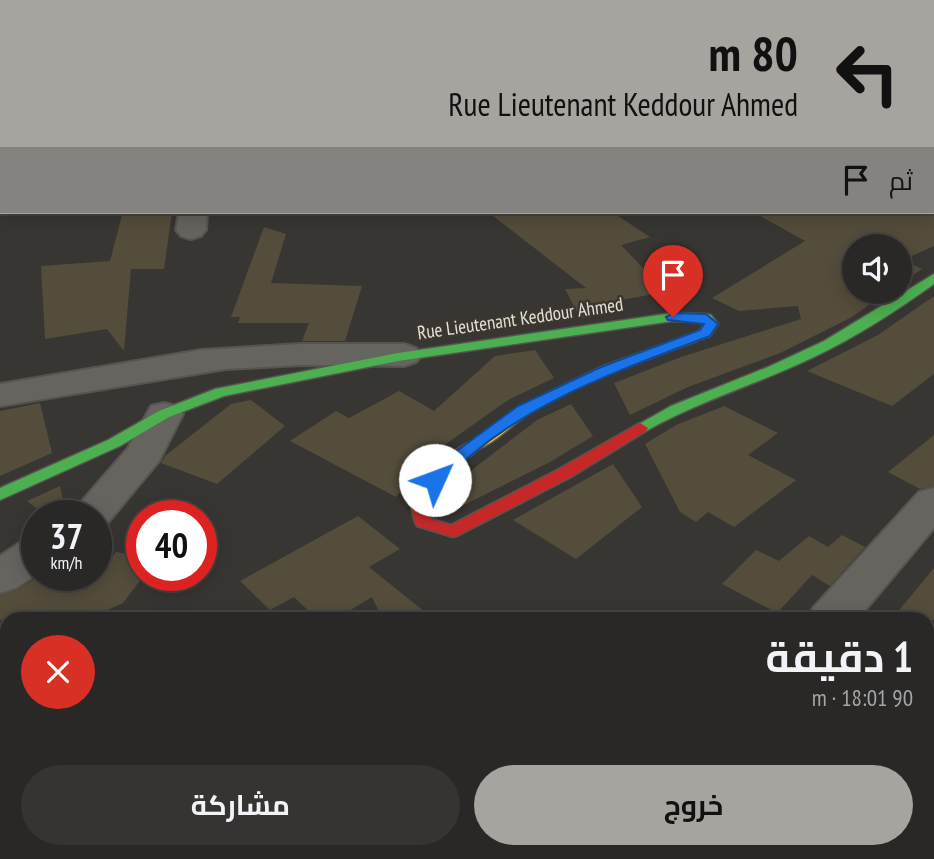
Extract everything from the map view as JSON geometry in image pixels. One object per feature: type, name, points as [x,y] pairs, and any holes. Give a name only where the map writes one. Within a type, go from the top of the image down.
[{"type":"street","name":"Rue Lieutenant Keddour Ahmed","points":[[0,495],[114,443],[164,414],[220,392],[407,355],[673,317],[706,318],[711,324],[705,333],[606,370],[523,410],[449,464],[420,496],[423,522],[453,531],[565,473],[662,415],[793,362],[865,326],[934,278]]},
{"type":"street","points":[[0,395],[58,388],[201,361],[319,355],[407,355]]},
{"type":"street","points":[[104,500],[145,453],[164,414]]},
{"type":"street","points":[[837,612],[934,501]]},
{"type":"street","points":[[0,577],[21,563]]},
{"type":"building","points":[[172,214],[164,269],[131,269],[124,351],[107,329],[45,339],[41,266],[110,261],[122,215]]},
{"type":"building","points":[[491,214],[615,214],[650,237],[621,245],[666,292],[609,302],[615,313],[580,318],[565,289],[586,288]]},
{"type":"building","points":[[757,214],[934,214],[934,246],[912,256],[912,234],[842,234],[842,304],[870,304],[852,317],[780,353],[688,387],[630,415],[614,383],[681,357],[801,319],[798,306],[739,311],[712,298],[805,241]]},
{"type":"building","points":[[264,227],[286,234],[271,283],[362,286],[345,341],[302,341],[309,323],[238,323],[240,317],[231,317]]},
{"type":"building","points":[[912,264],[922,269],[912,276]]},
{"type":"building","points":[[934,296],[934,374],[892,406],[807,371],[878,335]]},
{"type":"building","points":[[535,350],[554,378],[508,400],[433,453],[396,497],[290,441],[336,411],[349,418],[399,391],[434,411],[495,356]]},
{"type":"building","points":[[251,400],[285,426],[217,484],[161,463],[165,456],[231,404]]},
{"type":"building","points":[[40,403],[52,453],[0,476],[0,411]]},
{"type":"building","points":[[571,404],[593,436],[550,462],[458,508],[444,499],[465,475],[537,420]]},
{"type":"building","points":[[724,406],[778,433],[748,455],[796,480],[734,527],[708,512],[696,522],[680,512],[645,444],[676,425]]},
{"type":"building","points":[[934,435],[934,486],[920,489],[888,472]]},
{"type":"building","points":[[613,464],[642,507],[576,559],[513,520]]},
{"type":"building","points":[[60,486],[63,500],[29,500]]},
{"type":"building","points":[[358,516],[400,549],[369,567],[425,612],[379,612],[372,597],[347,612],[310,612],[294,597],[270,610],[240,581]]},
{"type":"building","points":[[842,535],[865,547],[830,586],[812,575],[778,612],[722,584],[756,550],[779,561],[809,536],[828,547]]},
{"type":"building","points":[[116,552],[126,554],[126,591],[132,591],[123,603],[108,610],[110,612],[0,612],[0,595],[21,587],[21,591],[112,591],[112,557]]},
{"type":"building","points":[[934,568],[934,612],[898,612]]},
{"type":"traffic: fast","points":[[640,428],[677,409],[829,344],[934,278]]},
{"type":"traffic: fast","points":[[0,495],[114,443],[164,414],[220,392],[398,357],[673,317],[706,318],[711,324],[705,333],[692,338]]},
{"type":"traffic: slow","points":[[473,447],[523,410],[606,370],[692,338]]},
{"type":"traffic: jam","points":[[473,447],[449,464],[420,496],[423,522],[453,531],[565,473],[640,428]]},
{"type":"route","points":[[435,480],[449,464],[523,410],[606,370],[705,333],[711,324],[706,318],[673,317]]}]
